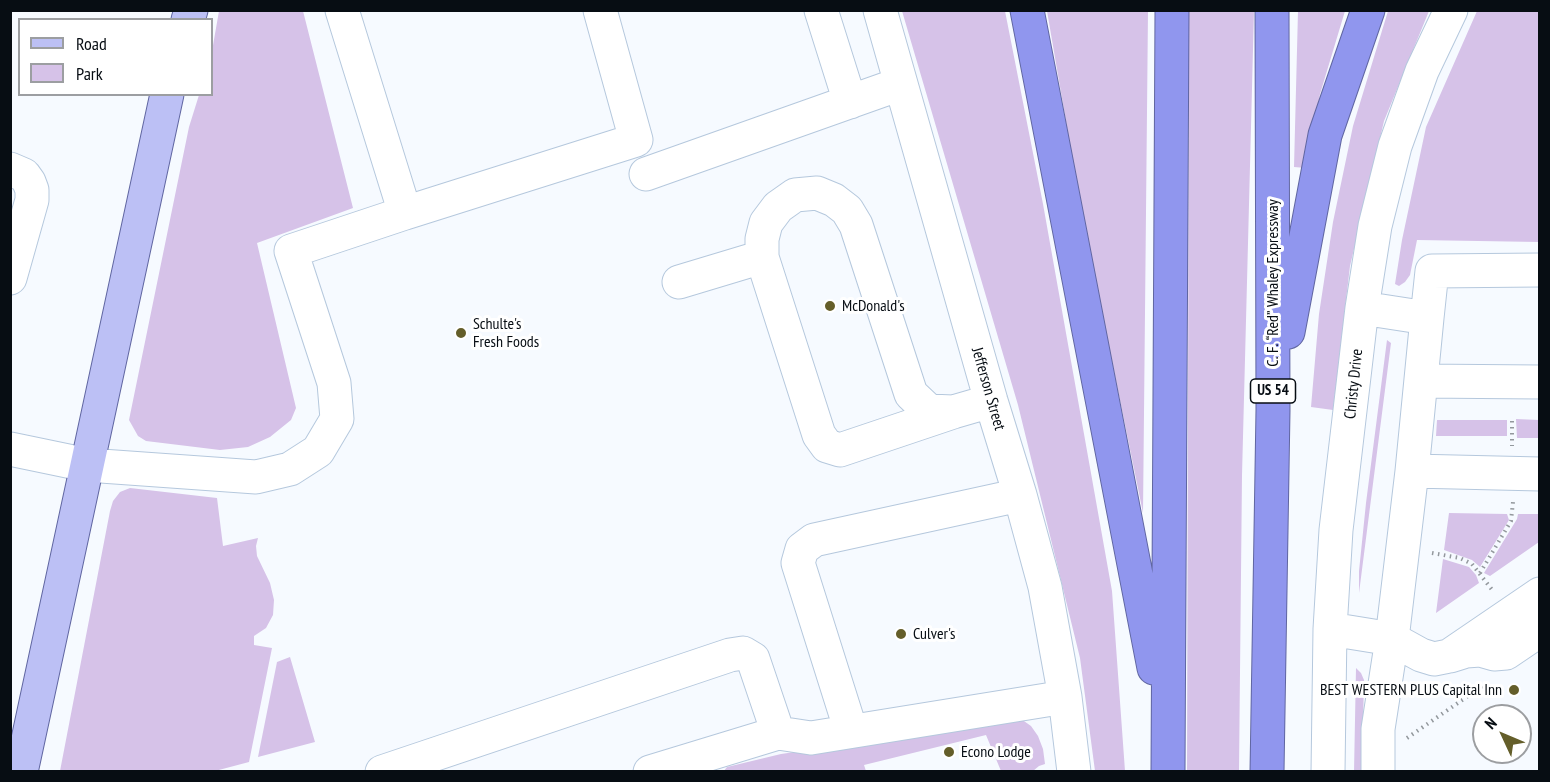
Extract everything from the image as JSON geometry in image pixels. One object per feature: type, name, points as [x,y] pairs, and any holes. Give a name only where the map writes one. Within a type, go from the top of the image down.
[{"type":"highway","points":[[1027,10],[1168,756]]},
{"type":"highway","points":[[1168,756],[1172,10]]},
{"type":"highway","name":"C. F. “Red” Whaley Expressway","points":[[1267,771],[1273,410],[1272,10]]},
{"type":"highway","points":[[1273,410],[1325,135],[1368,10]]},
{"type":"main road","points":[[21,771],[167,96]]},
{"type":"street","points":[[342,10],[405,213]]},
{"type":"street","points":[[821,10],[850,102]]},
{"type":"street","name":"Jefferson Street","points":[[880,10],[1045,587],[1065,697],[1074,771]]},
{"type":"street","name":"Christy Drive","points":[[1328,771],[1330,629],[1336,530],[1362,308],[1375,226],[1395,146],[1422,71],[1451,10]]},
{"type":"street","points":[[10,449],[87,465],[256,477],[290,469],[318,451],[337,419],[334,383],[291,251],[636,140],[606,12]]},
{"type":"street","points":[[646,174],[900,84]]},
{"type":"street","points":[[10,169],[24,175],[32,190],[32,200],[16,240],[10,278]]},
{"type":"street","points":[[952,412],[929,411],[911,394],[856,225],[847,210],[834,200],[817,193],[795,195],[778,207],[766,223],[762,239],[762,257],[819,435],[826,446],[840,450],[991,401]]},
{"type":"street","points":[[679,282],[762,257]]},
{"type":"street","points":[[1378,771],[1378,729],[1392,639],[1412,471],[1432,270],[1539,270]]},
{"type":"street","points":[[1362,308],[1427,318]]},
{"type":"street","points":[[1421,381],[1539,382]]},
{"type":"street","points":[[1412,471],[1539,474]]},
{"type":"street","points":[[850,730],[798,563],[802,549],[814,540],[1020,495]]},
{"type":"street","points":[[1449,656],[1539,594]]},
{"type":"street","points":[[1330,629],[1392,639],[1434,659],[1466,651],[1506,653],[1539,630]]},
{"type":"street","points":[[382,771],[730,655],[743,653],[753,659],[778,733]]},
{"type":"street","points":[[650,771],[778,733],[811,738],[1065,697]]},
{"type":"path","points":[[1427,553],[1460,558],[1472,564],[1510,614]]},
{"type":"path","points":[[1406,739],[1489,682]]},
{"type":"green space","points":[[219,11],[303,11],[353,208],[257,243],[296,408],[291,420],[270,437],[248,447],[220,450],[146,441],[138,436],[129,420],[189,127],[199,96],[213,96],[213,45]]},
{"type":"green space","points":[[902,11],[1005,11],[1043,204],[1112,591],[1125,771],[1095,771],[1080,658],[1018,405]]},
{"type":"green space","points":[[1047,11],[1148,11],[1143,513],[1081,209]]},
{"type":"green space","points":[[1189,11],[1254,11],[1242,475],[1239,771],[1187,771]]},
{"type":"green space","points":[[1298,11],[1345,11],[1320,94],[1306,168],[1294,167]]},
{"type":"green space","points":[[1388,11],[1429,11],[1384,121],[1350,266],[1333,410],[1311,407],[1319,314],[1333,222],[1353,126]]},
{"type":"green space","points":[[1477,11],[1539,11],[1539,242],[1417,240],[1410,275],[1399,286],[1395,284],[1402,240],[1426,127]]},
{"type":"green space","points":[[1387,340],[1391,343],[1359,593],[1366,503]]},
{"type":"green space","points":[[1516,419],[1539,420],[1539,438],[1517,438]]},
{"type":"green space","points":[[1437,420],[1507,420],[1507,436],[1436,436]]},
{"type":"green space","points":[[130,488],[217,498],[223,546],[258,538],[257,556],[270,583],[274,600],[273,615],[266,628],[254,636],[254,645],[272,648],[249,762],[215,771],[60,771],[110,511],[113,501],[120,492]]},
{"type":"green space","points":[[1449,513],[1507,514],[1509,520],[1480,567],[1472,560],[1444,550]]},
{"type":"green space","points":[[1518,514],[1539,514],[1539,542],[1490,576],[1484,573],[1517,519]]},
{"type":"green space","points":[[1443,559],[1469,567],[1479,583],[1436,613]]},
{"type":"green space","points":[[290,657],[315,742],[258,757],[277,662]]},
{"type":"green space","points":[[1356,668],[1364,680],[1362,771],[1354,772]]},
{"type":"green space","points":[[1021,719],[1031,726],[1043,749],[1045,764],[1033,771],[1001,771],[986,735],[864,765],[866,771],[723,772],[727,767],[781,754]]},
{"type":"place","name":"McDonald's","points":[[830,306]]},
{"type":"place","name":"Schulte's Fresh Foods","points":[[461,333]]},
{"type":"place","name":"Culver's","points":[[901,634]]},
{"type":"place","name":"BEST WESTERN PLUS Capital Inn","points":[[1514,690]]},
{"type":"place","name":"Econo Lodge","points":[[949,752]]}]
